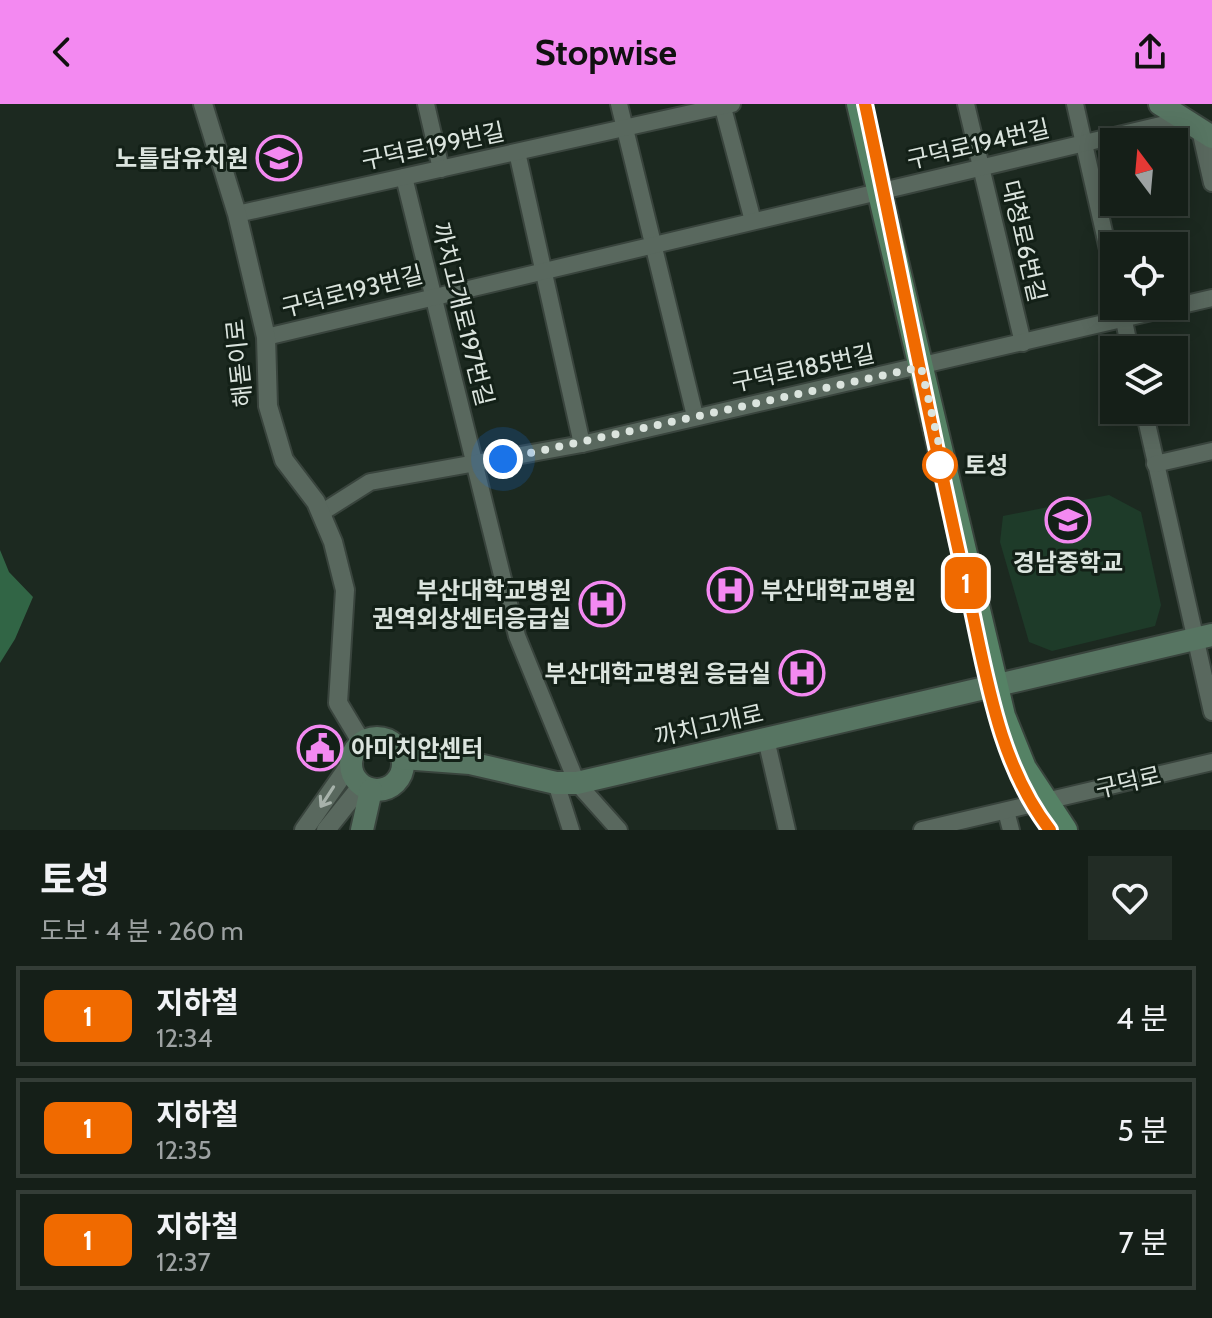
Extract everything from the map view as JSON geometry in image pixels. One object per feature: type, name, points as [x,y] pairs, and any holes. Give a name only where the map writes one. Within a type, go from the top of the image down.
[{"type":"main road","points":[[859,104],[1003,716],[1024,768],[1065,830]]},
{"type":"main road","name":"까치고개로","points":[[402,758],[470,763],[567,783],[1203,637]]},
{"type":"main road","points":[[386,740],[402,758],[402,767],[395,782],[380,790],[366,788],[353,775],[351,763],[362,743],[386,740]]},
{"type":"main road","points":[[363,825],[366,788]]},
{"type":"street","name":"해돋이로","points":[[203,104],[237,214],[266,337],[268,406],[284,460],[321,513],[333,542],[345,590],[338,703],[362,743]]},
{"type":"street","points":[[426,104],[441,169]]},
{"type":"street","points":[[619,104],[695,416]]},
{"type":"street","name":"대청로6번길","points":[[966,104],[1023,343]]},
{"type":"street","points":[[1075,104],[1104,232]]},
{"type":"street","name":"구덕로199번길","points":[[237,214],[726,105]]},
{"type":"street","points":[[726,105],[753,221]]},
{"type":"street","points":[[1183,117],[1212,183]]},
{"type":"street","name":"구덕로194번길","points":[[879,192],[1085,144],[1183,117]]},
{"type":"street","points":[[517,152],[582,444]]},
{"type":"street","name":"까치고개로197번길","points":[[404,177],[517,636],[567,783],[571,830]]},
{"type":"street","name":"구덕로193번길","points":[[266,337],[543,269],[879,192]]},
{"type":"street","name":"구덕로185번길","points":[[1188,302],[1212,298]]},
{"type":"street","name":"구덕로185번길","points":[[321,513],[364,483],[582,444],[1023,343],[1100,319]]},
{"type":"street","points":[[1147,424],[1203,637],[1212,712]]},
{"type":"street","points":[[1155,464],[1212,451]]},
{"type":"street","points":[[766,739],[787,830]]},
{"type":"street","name":"구덕로","points":[[922,830],[1212,762]]},
{"type":"street","points":[[304,830],[351,763]]},
{"type":"street","points":[[567,783],[619,830]]},
{"type":"street","points":[[330,824],[366,788]]},
{"type":"street","points":[[1006,811],[1011,830]]},
{"type":"street","points":[[330,824],[352,812],[363,825]]},
{"type":"green space","points":[[1109,495],[1141,512],[1161,605],[1155,626],[1052,651],[1029,642],[1000,542],[1003,516]]},
{"type":"green space","points":[[0,550],[9,572],[33,597],[15,639],[0,663]]},
{"type":"metro line","name":"1","points":[[865,104],[957,546],[1004,746],[1033,809],[1050,830]]},
{"type":"place","name":"노틀담유치원","points":[[279,158]]},
{"type":"place","name":"토성","points":[[940,465]]},
{"type":"place","name":"경남중학교","points":[[1068,520]]},
{"type":"place","name":"부산대학교병원","points":[[730,590]]},
{"type":"place","name":"부산대학교병원 권역외상센터응급실","points":[[602,604]]},
{"type":"place","name":"부산대학교병원 응급실","points":[[802,673]]},
{"type":"place","name":"아미치안센터","points":[[320,748]]},
{"type":"route","points":[[503,459],[921,367],[941,453],[940,465]]}]
